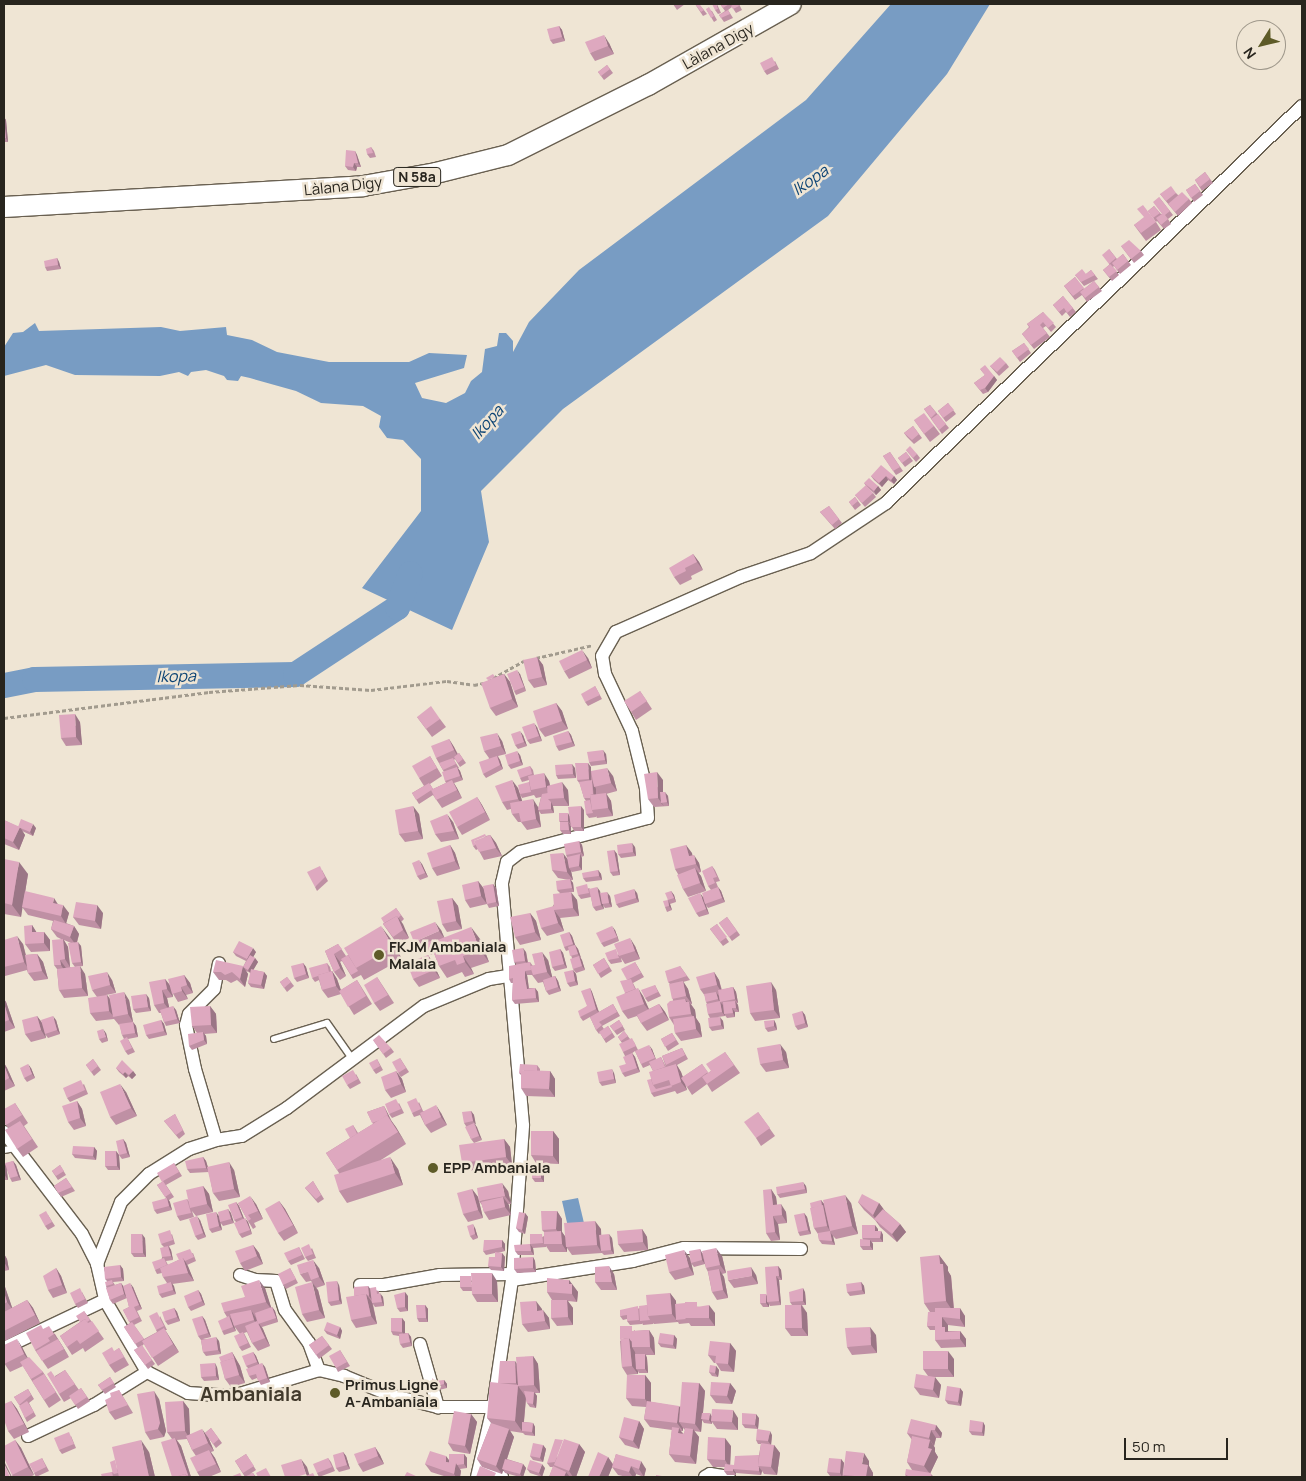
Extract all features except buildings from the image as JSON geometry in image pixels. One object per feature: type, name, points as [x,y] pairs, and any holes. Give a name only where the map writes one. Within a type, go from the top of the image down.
[{"type":"main road","name":"Làlana Digy","points":[[4,207],[363,186],[436,173],[508,155],[648,86],[791,4]]},
{"type":"street","points":[[502,1477],[478,1472],[493,1407],[512,1277],[523,1125],[508,976],[502,884],[507,862],[520,852],[648,818],[646,788],[632,731],[605,674],[602,656],[616,632],[691,597],[811,554],[886,503],[1302,106]]},
{"type":"street","points":[[216,1140],[195,1069],[186,1025],[190,1014],[214,989],[219,963]]},
{"type":"street","points":[[97,1264],[122,1202],[149,1174],[189,1150],[216,1140],[242,1136],[353,1060],[424,1006],[489,979],[508,976]]},
{"type":"street","points":[[4,1132],[9,1149],[82,1234],[97,1264],[105,1300],[147,1372],[188,1393],[233,1396],[319,1370],[344,1376],[390,1395],[438,1407],[493,1407]]},
{"type":"street","points":[[360,1285],[384,1285],[440,1275],[512,1277],[633,1261],[684,1248],[801,1248]]},
{"type":"street","points":[[240,1275],[255,1280],[276,1282],[285,1310],[309,1343],[319,1370]]},
{"type":"street","points":[[4,1348],[105,1300]]},
{"type":"street","points":[[420,1344],[438,1407]]},
{"type":"street","points":[[28,1436],[108,1398],[147,1372]]},
{"type":"street","points":[[706,1477],[710,1474],[729,1477]]},
{"type":"lane","points":[[274,1040],[327,1023],[353,1060]]},
{"type":"path","points":[[4,718],[210,692],[300,685],[370,690],[448,681],[474,685],[524,660],[568,648],[608,646]]},
{"type":"water","points":[[891,4],[990,4],[947,74],[828,216],[563,409],[481,491],[489,542],[452,630],[362,588],[421,511],[421,459],[403,440],[387,438],[379,427],[381,416],[363,406],[321,403],[296,391],[241,376],[238,381],[227,380],[224,376],[206,370],[191,372],[188,376],[179,372],[160,376],[75,375],[46,365],[4,376],[4,347],[13,333],[23,332],[35,323],[39,331],[161,327],[180,331],[226,327],[227,335],[252,340],[277,352],[329,362],[409,362],[429,353],[467,355],[464,368],[415,383],[422,398],[446,403],[465,393],[471,381],[482,372],[485,349],[497,346],[499,333],[506,333],[513,341],[513,352],[529,322],[579,270],[806,100]]},
{"type":"water","points":[[578,1198],[584,1223],[568,1227],[562,1201]]},
{"type":"waterway","name":"Ikopa","points":[[4,685],[34,679],[295,674],[397,607],[410,573]]},
{"type":"place","name":"FKJM Ambaniala Malala","points":[[379,955]]},
{"type":"place","name":"EPP Ambaniala","points":[[433,1168]]},
{"type":"place","name":"Primus Ligne A-Ambaniala","points":[[335,1393]]},
{"type":"district","name":"Ambaniala","points":[[251,1393]]}]
